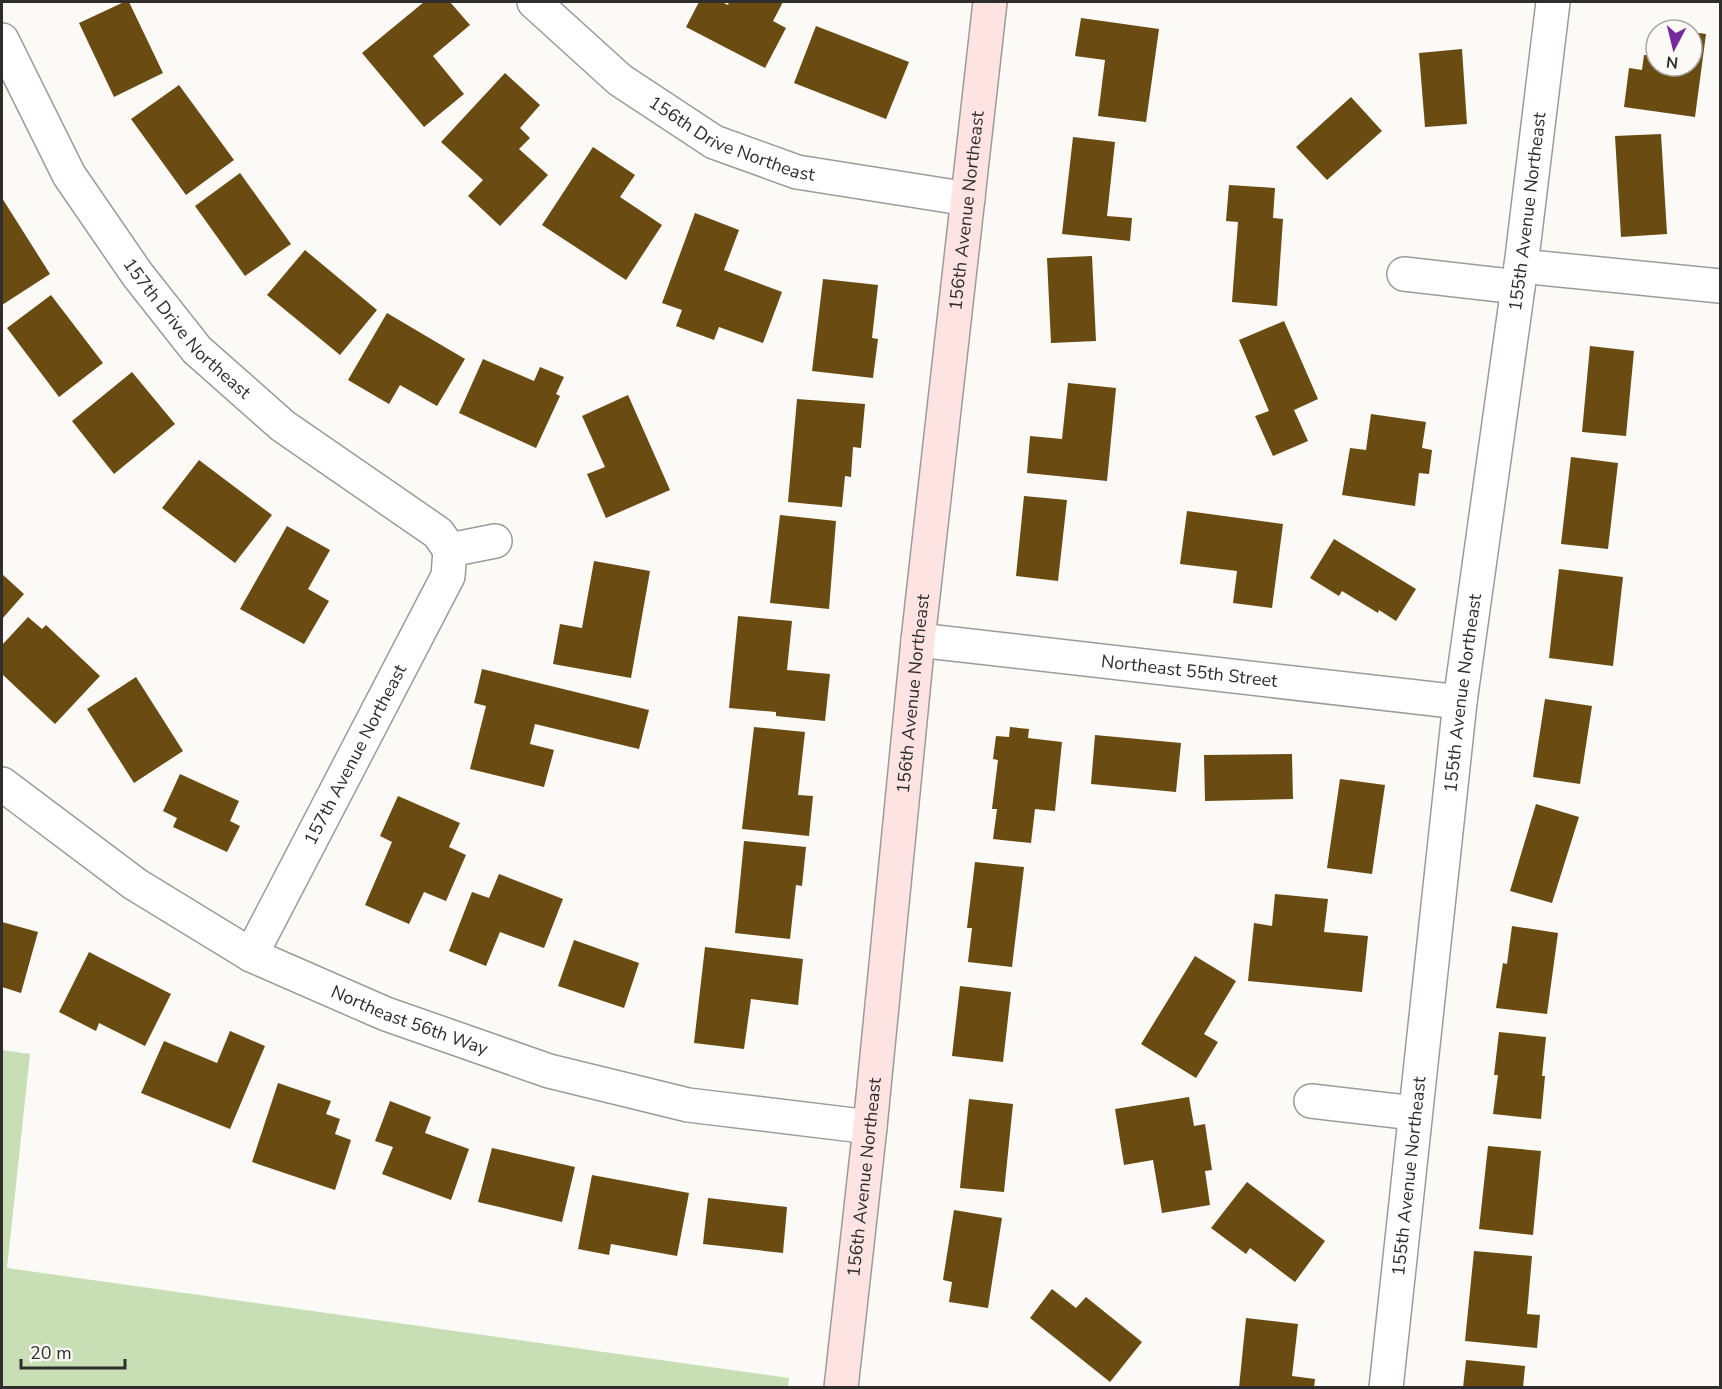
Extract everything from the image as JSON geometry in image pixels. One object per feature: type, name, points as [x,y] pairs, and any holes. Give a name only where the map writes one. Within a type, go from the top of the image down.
[{"type":"street","name":"156th Drive Northeast","points":[[534,2],[620,80],[714,142],[797,172],[968,200]]},
{"type":"street","name":"156th Avenue Northeast","points":[[841,1388],[870,1127],[918,640],[990,2]]},
{"type":"street","name":"155th Avenue Northeast","points":[[1386,1388],[1460,702],[1519,276],[1553,2]]},
{"type":"street","name":"157th Drive Northeast","points":[[2,40],[69,175],[137,274],[197,350],[283,426],[438,533],[450,550]]},
{"type":"street","points":[[1404,274],[1519,276],[1720,286]]},
{"type":"street","points":[[450,550],[495,541]]},
{"type":"street","name":"157th Avenue Northeast","points":[[251,955],[448,576],[450,550]]},
{"type":"street","name":"Northeast 55th Street","points":[[918,640],[1460,702]]},
{"type":"street","name":"Northeast 56th Way","points":[[2,784],[135,884],[251,955],[386,1014],[549,1071],[688,1105],[870,1127]]},
{"type":"street","points":[[1311,1101],[1414,1113]]},
{"type":"green space","points":[[2,1050],[30,1054],[7,1268],[789,1378],[788,1387],[2,1387]]},
{"type":"building","points":[[124,2],[129,2],[163,73],[114,97],[79,23]]},
{"type":"building","points":[[424,2],[450,2],[470,25],[433,56],[464,94],[424,127],[362,53]]},
{"type":"building","points":[[699,2],[722,2],[728,5],[729,2],[783,2],[773,21],[786,28],[765,68],[686,27]]},
{"type":"building","points":[[1081,18],[1159,29],[1146,122],[1098,116],[1105,60],[1075,56]]},
{"type":"building","points":[[816,26],[909,62],[886,119],[794,83]]},
{"type":"building","points":[[1462,49],[1467,124],[1425,127],[1419,53]]},
{"type":"building","points":[[1644,55],[1644,78],[1700,78],[1695,117],[1624,107],[1629,68],[1642,70]]},
{"type":"building","points":[[505,73],[540,105],[520,128],[530,138],[519,149],[548,175],[500,226],[468,196],[483,180],[441,142]]},
{"type":"building","points":[[179,85],[234,160],[186,195],[131,119]]},
{"type":"building","points":[[1351,97],[1382,131],[1327,180],[1296,147]]},
{"type":"building","points":[[1661,134],[1667,234],[1621,237],[1615,136]]},
{"type":"building","points":[[1073,137],[1115,142],[1107,216],[1132,218],[1130,241],[1062,234]]},
{"type":"building","points":[[593,147],[635,175],[620,197],[662,225],[626,280],[542,225]]},
{"type":"building","points":[[240,173],[291,244],[245,276],[195,206]]},
{"type":"building","points":[[1229,185],[1275,188],[1273,218],[1283,219],[1277,306],[1232,302],[1238,222],[1226,221]]},
{"type":"building","points":[[2,198],[50,274],[2,305]]},
{"type":"building","points":[[695,213],[739,230],[724,270],[782,292],[763,343],[719,327],[714,340],[676,326],[682,310],[662,303]]},
{"type":"building","points":[[305,250],[377,310],[340,355],[267,295]]},
{"type":"building","points":[[1092,256],[1096,341],[1051,343],[1047,258]]},
{"type":"building","points":[[823,279],[878,285],[872,338],[878,339],[873,378],[812,371]]},
{"type":"building","points":[[51,295],[103,363],[59,397],[7,328]]},
{"type":"building","points":[[387,313],[465,359],[437,406],[400,385],[389,404],[348,380]]},
{"type":"building","points":[[1284,321],[1318,399],[1294,410],[1308,441],[1273,456],[1255,416],[1269,411],[1239,340]]},
{"type":"building","points":[[1590,346],[1634,351],[1626,436],[1582,432]]},
{"type":"building","points":[[483,359],[534,381],[540,367],[564,377],[556,394],[560,396],[536,448],[459,413]]},
{"type":"building","points":[[132,372],[175,424],[114,474],[72,421]]},
{"type":"building","points":[[1068,383],[1116,388],[1107,481],[1027,473],[1030,436],[1062,439]]},
{"type":"building","points":[[628,395],[670,490],[606,518],[587,474],[605,467],[582,416]]},
{"type":"building","points":[[797,399],[865,404],[861,448],[853,447],[851,477],[845,476],[842,507],[788,502]]},
{"type":"building","points":[[1371,414],[1426,422],[1422,448],[1432,450],[1429,474],[1419,473],[1415,506],[1342,495],[1350,448],[1366,450]]},
{"type":"building","points":[[1571,457],[1618,463],[1608,549],[1561,544]]},
{"type":"building","points":[[199,460],[272,515],[235,563],[162,508]]},
{"type":"building","points":[[1024,496],[1067,500],[1058,581],[1016,576]]},
{"type":"building","points":[[1187,511],[1283,524],[1272,608],[1233,603],[1237,571],[1180,564]]},
{"type":"building","points":[[780,515],[836,521],[829,609],[770,603]]},
{"type":"building","points":[[287,526],[330,550],[308,589],[329,601],[304,644],[240,609]]},
{"type":"building","points":[[1334,539],[1416,589],[1396,621],[1342,591],[1339,596],[1310,578]]},
{"type":"building","points":[[594,561],[650,571],[631,678],[553,664],[560,624],[582,628]]},
{"type":"building","points":[[1559,569],[1623,577],[1613,666],[1549,658]]},
{"type":"building","points":[[2,574],[24,594],[2,619]]},
{"type":"building","points":[[738,616],[792,621],[787,670],[830,674],[825,721],[776,716],[776,712],[729,708]]},
{"type":"building","points":[[28,617],[42,629],[46,625],[100,676],[55,724],[2,674],[2,645]]},
{"type":"building","points":[[482,669],[649,710],[639,749],[535,724],[530,744],[554,750],[544,787],[470,769],[486,706],[474,703]]},
{"type":"building","points":[[136,677],[183,751],[134,783],[87,709]]},
{"type":"building","points":[[1545,699],[1592,706],[1580,784],[1533,777]]},
{"type":"building","points":[[754,727],[805,732],[798,795],[813,796],[809,836],[742,829]]},
{"type":"building","points":[[1010,727],[1029,729],[1028,738],[1062,742],[1055,811],[1035,809],[1031,843],[993,839],[997,809],[992,809],[998,760],[993,759],[996,736],[1009,737]]},
{"type":"building","points":[[1095,735],[1181,743],[1176,792],[1091,784]]},
{"type":"building","points":[[1292,754],[1293,799],[1205,801],[1204,755]]},
{"type":"building","points":[[180,774],[239,801],[230,821],[240,826],[227,852],[173,827],[177,818],[163,811]]},
{"type":"building","points":[[1340,779],[1385,785],[1372,874],[1327,868]]},
{"type":"building","points":[[398,796],[460,823],[449,847],[466,855],[446,901],[424,892],[409,924],[365,905],[392,842],[380,836]]},
{"type":"building","points":[[1536,804],[1579,817],[1552,903],[1510,891]]},
{"type":"building","points":[[744,841],[806,847],[802,886],[796,885],[790,939],[735,933]]},
{"type":"building","points":[[975,862],[1024,867],[1012,967],[968,962],[972,928],[967,928]]},
{"type":"building","points":[[499,874],[563,899],[544,948],[500,932],[486,966],[449,951],[472,892],[489,898]]},
{"type":"building","points":[[1275,894],[1328,899],[1324,932],[1368,936],[1362,992],[1248,981],[1254,923],[1272,926]]},
{"type":"building","points":[[2,922],[38,932],[21,993],[2,987]]},
{"type":"building","points":[[1512,926],[1558,933],[1547,1014],[1496,1008],[1503,963],[1507,964]]},
{"type":"building","points":[[574,940],[639,963],[624,1008],[558,986]]},
{"type":"building","points":[[705,947],[803,959],[798,1005],[751,999],[744,1049],[694,1043]]},
{"type":"building","points":[[89,952],[171,994],[145,1046],[99,1023],[96,1031],[59,1012]]},
{"type":"building","points":[[1195,956],[1236,981],[1204,1034],[1218,1042],[1196,1078],[1141,1044]]},
{"type":"building","points":[[960,986],[1011,992],[1003,1062],[952,1056]]},
{"type":"building","points":[[230,1031],[265,1046],[230,1129],[141,1093],[164,1041],[217,1063]]},
{"type":"building","points":[[1499,1032],[1546,1037],[1541,1119],[1493,1114],[1498,1075],[1494,1075]]},
{"type":"building","points":[[278,1083],[331,1101],[326,1114],[340,1119],[335,1134],[351,1140],[335,1190],[252,1162]]},
{"type":"building","points":[[1189,1097],[1194,1126],[1205,1124],[1212,1170],[1205,1171],[1210,1205],[1162,1213],[1153,1160],[1124,1165],[1115,1109]]},
{"type":"building","points":[[969,1099],[1013,1104],[1004,1192],[960,1188]]},
{"type":"building","points":[[390,1101],[431,1117],[425,1133],[469,1149],[451,1200],[382,1174],[393,1147],[375,1141]]},
{"type":"building","points":[[1488,1146],[1541,1151],[1533,1235],[1479,1229]]},
{"type":"building","points":[[492,1148],[575,1167],[562,1222],[478,1202]]},
{"type":"building","points":[[592,1175],[689,1193],[677,1256],[611,1244],[609,1255],[578,1249]]},
{"type":"building","points":[[1247,1182],[1325,1241],[1295,1282],[1250,1248],[1246,1254],[1211,1228]]},
{"type":"building","points":[[708,1198],[787,1207],[783,1253],[703,1244]]},
{"type":"building","points":[[954,1210],[1002,1218],[988,1308],[949,1302],[952,1282],[943,1280]]},
{"type":"building","points":[[1474,1251],[1532,1256],[1527,1314],[1540,1315],[1537,1348],[1465,1341]]},
{"type":"building","points":[[1052,1289],[1076,1308],[1086,1297],[1142,1342],[1110,1382],[1030,1318]]},
{"type":"building","points":[[1246,1318],[1298,1324],[1292,1376],[1315,1379],[1314,1388],[1239,1388]]},
{"type":"building","points":[[1466,1360],[1525,1366],[1523,1388],[1463,1388]]}]
